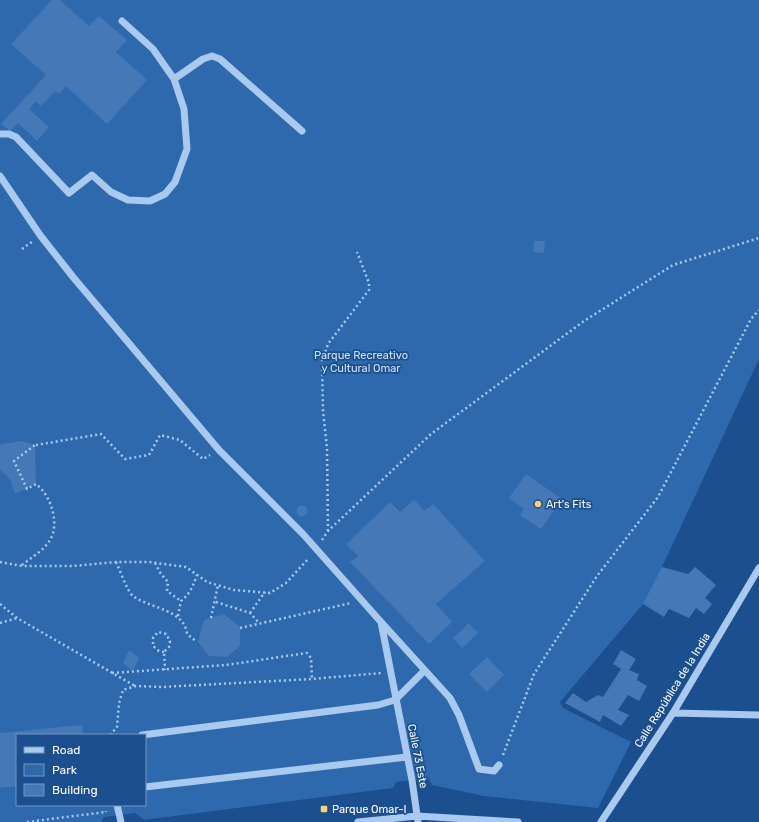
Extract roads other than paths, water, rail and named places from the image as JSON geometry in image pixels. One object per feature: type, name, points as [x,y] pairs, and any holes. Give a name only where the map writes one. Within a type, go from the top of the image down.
[{"type":"street","points":[[0,134],[9,134],[16,137],[69,193],[92,175],[111,192],[128,200],[150,201],[165,194],[176,182],[187,149],[184,108],[174,80],[153,49],[122,21]]},
{"type":"street","points":[[174,80],[203,58],[212,56],[220,59],[302,131]]},
{"type":"street","points":[[0,176],[40,235],[73,277],[219,450],[303,534],[424,671],[450,698],[459,715],[479,769],[494,771],[499,765]]},
{"type":"street","name":"Calle República de la India","points":[[601,822],[673,713],[759,568]]},
{"type":"street","name":"Calle 73 Este","points":[[381,622],[390,662],[395,700],[412,780],[418,819]]},
{"type":"street","points":[[146,734],[378,705],[395,700],[424,671]]},
{"type":"street","points":[[673,713],[759,715]]},
{"type":"street","points":[[146,786],[407,757]]},
{"type":"street","points":[[117,806],[121,822]]},
{"type":"street","points":[[358,822],[418,819],[518,822]]},
{"type":"place","name":"Art's Fits","points":[[538,504]]},
{"type":"place","name":"Parque Omar-I","points":[[324,809]]},
{"type":"park label","name":"Parque Recreativo y Cultural Omar","points":[[361,361]]}]
